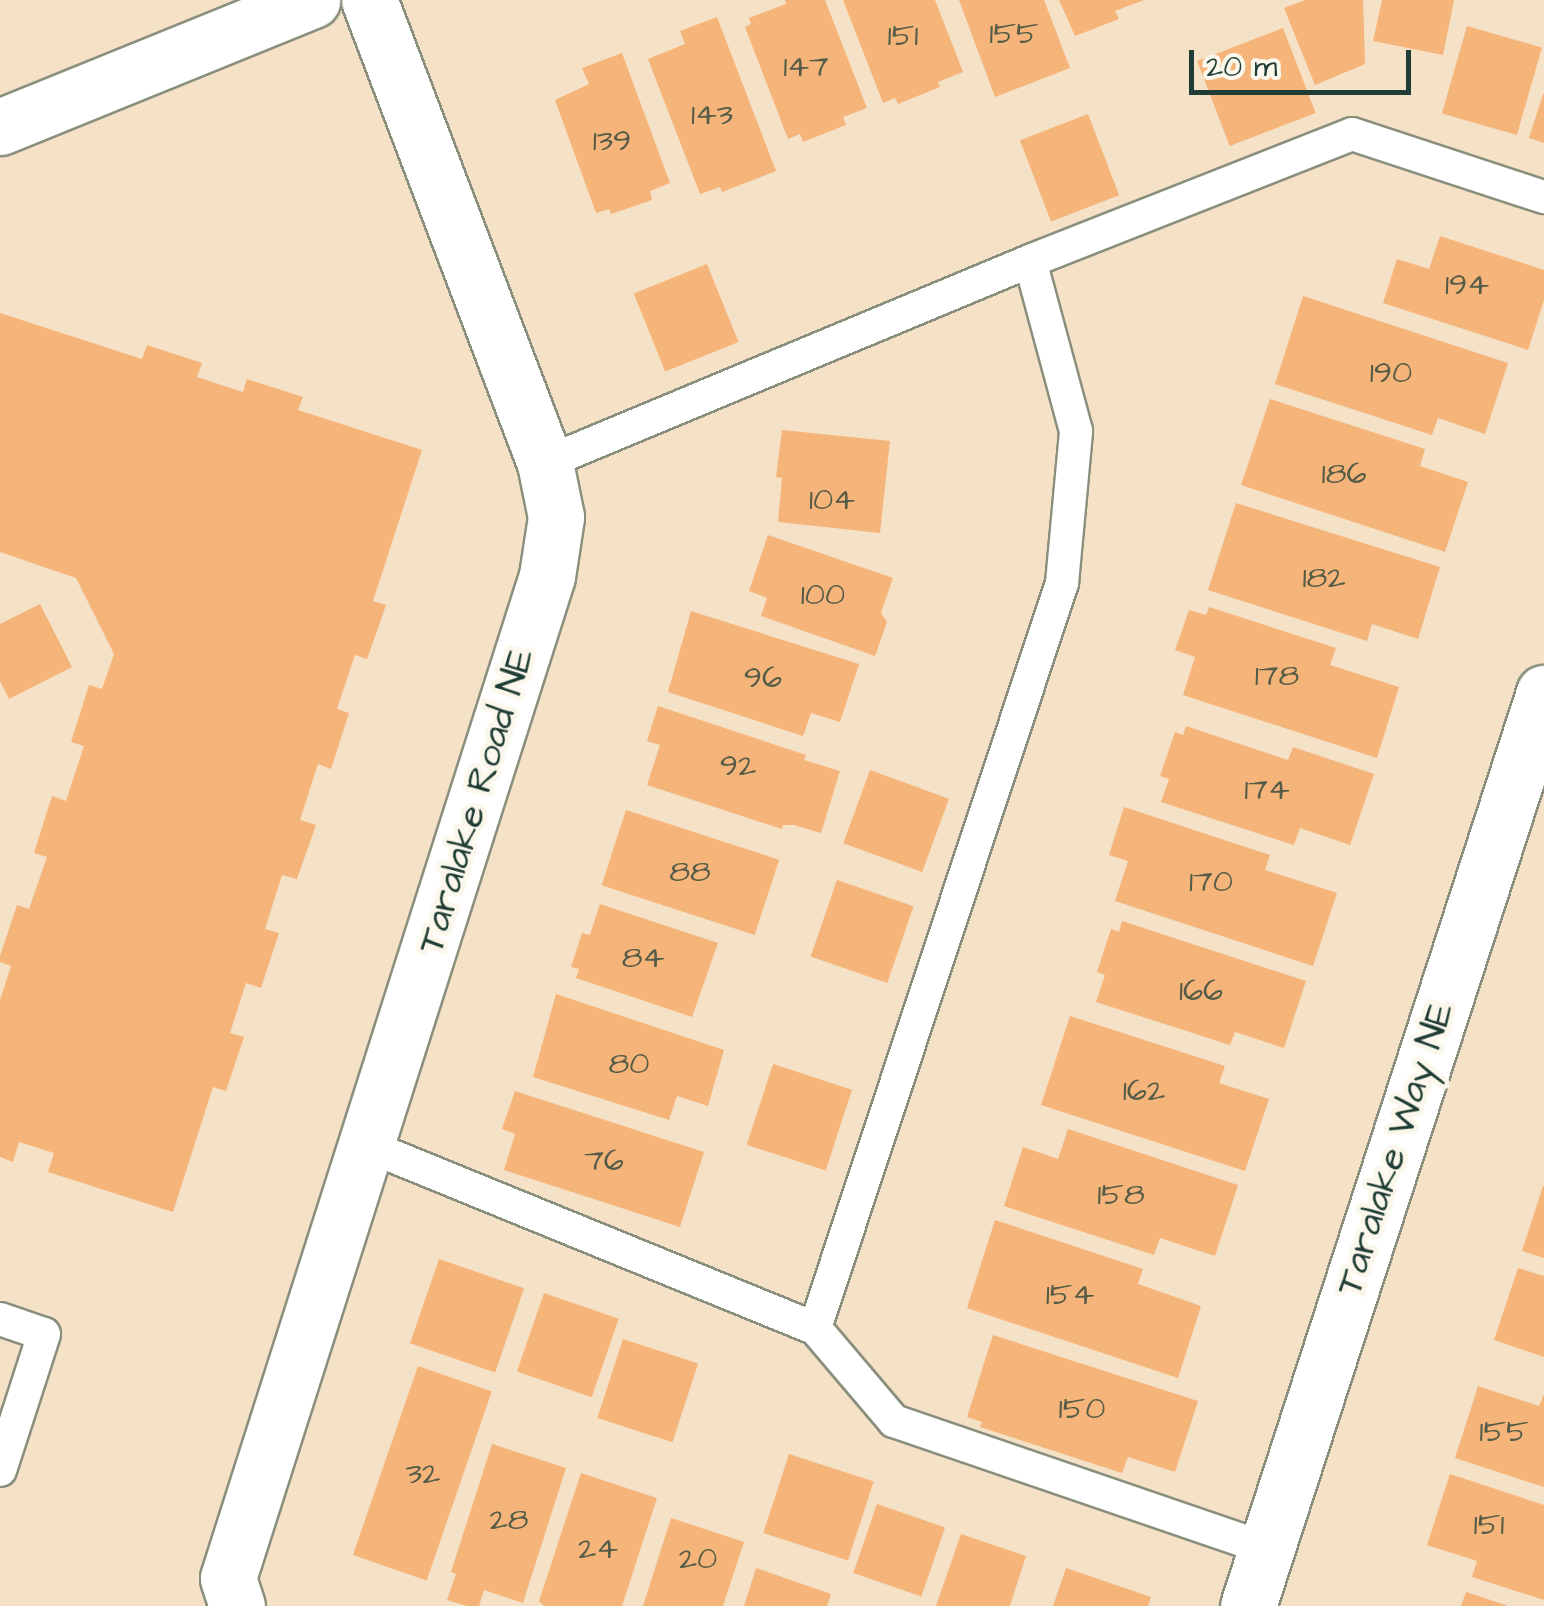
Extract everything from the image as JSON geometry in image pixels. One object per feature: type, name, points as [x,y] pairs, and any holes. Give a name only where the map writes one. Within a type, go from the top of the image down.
[{"type":"street","points":[[0,127],[312,0]]},
{"type":"street","name":"Taralake Road NE","points":[[238,1606],[228,1578],[547,576],[556,517],[545,463],[369,0]]},
{"type":"street","name":"Taralake Way NE","points":[[1248,1606],[1544,693]]},
{"type":"lane","points":[[545,463],[1030,260],[1352,134],[1544,197]]},
{"type":"lane","points":[[815,1328],[1062,583],[1076,431],[1030,260]]},
{"type":"lane","points":[[368,1146],[815,1328],[894,1421],[1267,1549]]},
{"type":"lane","points":[[0,1319],[44,1334],[0,1470]]},
{"type":"building","points":[[785,0],[825,0],[867,108],[843,117],[846,125],[803,142],[800,134],[788,139],[745,27],[751,24],[749,18],[786,4]]},
{"type":"building","points":[[843,0],[935,0],[963,72],[938,82],[940,87],[898,104],[895,98],[883,103]]},
{"type":"building","points":[[959,0],[1044,0],[1070,68],[995,97]]},
{"type":"building","points":[[1059,0],[1144,0],[1115,11],[1119,19],[1075,36]]},
{"type":"building","points":[[1305,0],[1363,0],[1365,64],[1315,85],[1284,8]]},
{"type":"building","points":[[1382,0],[1454,0],[1443,55],[1373,41]]},
{"type":"building","points":[[717,17],[776,171],[722,192],[720,187],[700,194],[648,59],[685,44],[680,31]]},
{"type":"building","points":[[1467,26],[1542,47],[1517,135],[1442,113]]},
{"type":"building","points":[[1283,28],[1316,113],[1230,146],[1197,61]]},
{"type":"building","points":[[622,53],[670,183],[650,191],[652,200],[611,214],[609,209],[596,213],[555,100],[589,84],[582,68]]},
{"type":"building","points":[[1544,94],[1544,143],[1529,138]]},
{"type":"building","points":[[1088,114],[1119,195],[1051,221],[1020,140]]},
{"type":"building","points":[[1440,236],[1544,270],[1544,300],[1528,350],[1383,303],[1397,259],[1429,269]]},
{"type":"building","points":[[707,264],[738,342],[665,371],[634,294]]},
{"type":"building","points":[[1303,296],[1508,363],[1485,434],[1438,418],[1432,435],[1275,384]]},
{"type":"building","points":[[0,313],[142,359],[147,345],[202,363],[197,377],[243,392],[247,379],[303,397],[298,410],[422,450],[373,601],[386,605],[367,659],[355,655],[337,709],[349,713],[331,769],[318,764],[300,820],[316,825],[297,879],[282,875],[265,929],[279,933],[261,988],[246,983],[230,1033],[244,1037],[226,1091],[213,1087],[173,1212],[48,1172],[54,1153],[19,1142],[13,1162],[0,1157],[0,1000],[11,966],[0,962],[0,956],[17,905],[29,909],[47,857],[34,853],[52,796],[66,801],[84,746],[71,742],[89,685],[102,689],[114,654],[76,578],[0,552]]},
{"type":"building","points":[[1270,399],[1425,449],[1420,466],[1468,482],[1445,552],[1241,485]]},
{"type":"building","points":[[782,430],[890,441],[880,533],[778,522],[782,478],[776,477]]},
{"type":"building","points":[[1236,503],[1440,567],[1418,639],[1372,624],[1367,641],[1208,590]]},
{"type":"building","points":[[768,535],[893,578],[881,613],[887,622],[875,656],[761,616],[767,598],[749,591]]},
{"type":"building","points":[[40,604],[72,667],[9,699],[0,681],[0,624]]},
{"type":"building","points":[[1209,607],[1336,648],[1330,665],[1399,687],[1377,758],[1183,695],[1195,657],[1175,650],[1189,610],[1206,615]]},
{"type":"building","points":[[691,611],[859,664],[840,722],[811,713],[803,736],[668,692]]},
{"type":"building","points":[[658,706],[806,755],[804,760],[840,771],[821,833],[794,825],[783,825],[782,829],[647,785],[660,745],[647,741]]},
{"type":"building","points":[[1186,726],[1288,760],[1293,747],[1374,774],[1350,845],[1300,828],[1294,845],[1161,802],[1169,779],[1160,776],[1175,732],[1183,735]]},
{"type":"building","points":[[870,770],[949,799],[922,872],[843,843]]},
{"type":"building","points":[[1124,807],[1270,855],[1265,870],[1337,893],[1313,966],[1115,901],[1128,861],[1109,855]]},
{"type":"building","points":[[626,810],[779,860],[755,935],[602,885]]},
{"type":"building","points":[[837,880],[914,906],[887,983],[811,957]]},
{"type":"building","points":[[600,904],[718,943],[692,1017],[576,978],[579,969],[571,967],[582,933],[590,935]]},
{"type":"building","points":[[1122,921],[1306,981],[1284,1048],[1235,1032],[1230,1045],[1096,1002],[1105,975],[1097,972],[1111,929],[1119,932]]},
{"type":"building","points":[[556,994],[724,1050],[708,1106],[677,1096],[669,1120],[533,1077]]},
{"type":"building","points":[[1070,1016],[1225,1066],[1219,1083],[1269,1099],[1245,1171],[1041,1105]]},
{"type":"building","points":[[773,1064],[852,1090],[826,1170],[747,1145]]},
{"type":"building","points":[[515,1091],[704,1152],[680,1227],[504,1170],[515,1134],[502,1129]]},
{"type":"building","points":[[1068,1129],[1238,1185],[1215,1256],[1160,1238],[1154,1255],[1004,1206],[1023,1147],[1058,1159]]},
{"type":"building","points":[[1544,1186],[1544,1258],[1522,1251]]},
{"type":"building","points":[[995,1220],[1143,1269],[1138,1284],[1201,1306],[1178,1378],[967,1308]]},
{"type":"building","points":[[439,1259],[524,1288],[495,1372],[410,1343]]},
{"type":"building","points":[[1518,1268],[1544,1276],[1544,1357],[1494,1340]]},
{"type":"building","points":[[544,1293],[619,1319],[592,1397],[517,1371]]},
{"type":"building","points":[[993,1335],[1198,1401],[1175,1472],[1128,1457],[1122,1473],[980,1427],[982,1422],[967,1417]]},
{"type":"building","points":[[623,1339],[698,1363],[672,1442],[597,1418]]},
{"type":"building","points":[[418,1366],[492,1391],[427,1580],[353,1555]]},
{"type":"building","points":[[1478,1386],[1539,1406],[1544,1394],[1544,1487],[1455,1458]]},
{"type":"building","points":[[492,1444],[566,1468],[523,1603],[484,1590],[479,1606],[467,1606],[447,1600],[456,1574],[451,1572]]},
{"type":"building","points":[[789,1454],[874,1482],[848,1560],[763,1533]]},
{"type":"building","points":[[581,1473],[657,1498],[622,1606],[544,1606],[539,1601]]},
{"type":"building","points":[[1450,1474],[1544,1505],[1544,1600],[1472,1577],[1477,1561],[1427,1545]]},
{"type":"building","points":[[877,1504],[945,1527],[921,1596],[853,1573]]},
{"type":"building","points":[[671,1518],[744,1542],[723,1606],[643,1606]]},
{"type":"building","points":[[961,1534],[1026,1556],[1010,1606],[936,1606]]},
{"type":"building","points":[[756,1568],[831,1594],[827,1606],[744,1606]]},
{"type":"building","points":[[1066,1568],[1151,1597],[1148,1606],[1053,1606]]},
{"type":"building","points":[[1466,1592],[1506,1605],[1506,1606],[1461,1606]]}]
